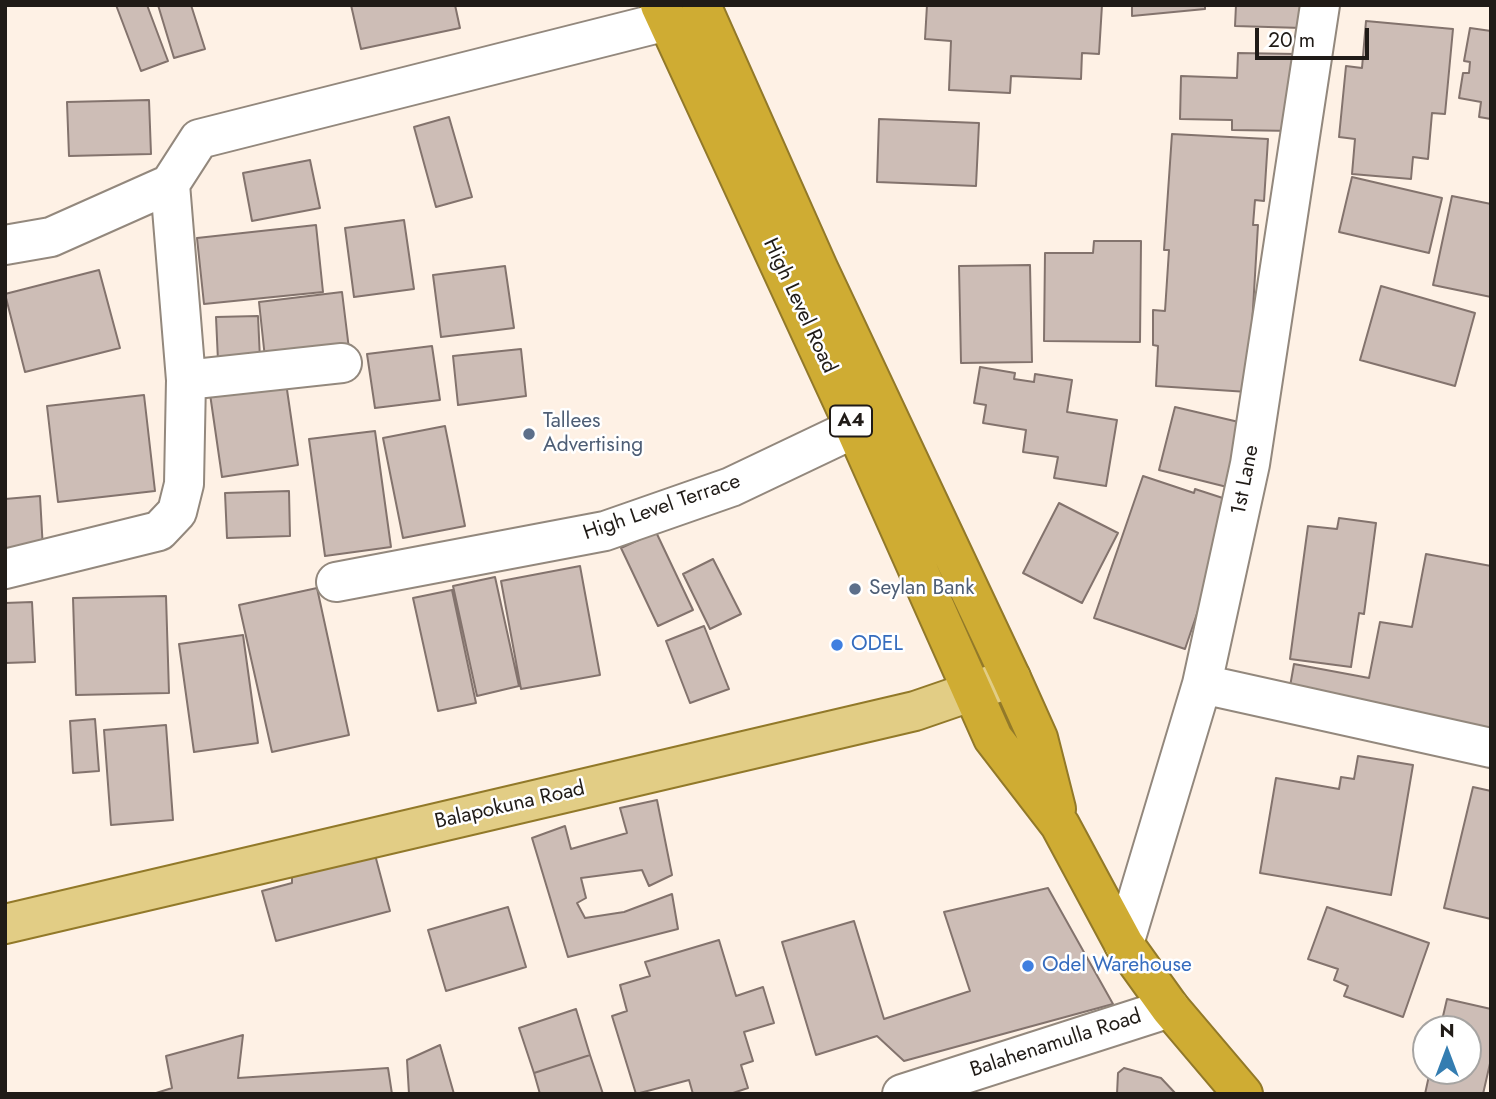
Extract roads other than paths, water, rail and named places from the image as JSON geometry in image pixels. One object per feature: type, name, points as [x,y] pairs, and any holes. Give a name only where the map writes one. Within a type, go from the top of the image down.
[{"type":"highway","name":"High Level Road","points":[[701,5],[818,268],[1012,678],[1038,738],[1060,825]]},
{"type":"highway","name":"High Level Road","points":[[663,13],[855,428],[993,738],[1060,825],[1124,944],[1170,1007],[1243,1094]]},
{"type":"main road","name":"Balapokuna Road","points":[[5,924],[915,711],[1012,678]]},
{"type":"street","name":"1st Lane","points":[[1124,944],[1202,684],[1250,464],[1320,5]]},
{"type":"street","points":[[5,245],[51,237],[170,184],[199,139],[663,13]]},
{"type":"street","points":[[5,569],[159,531],[177,512],[184,484],[186,380],[170,184]]},
{"type":"street","points":[[186,380],[342,363]]},
{"type":"street","name":"High Level Terrace","points":[[336,582],[604,531],[730,487],[855,428]]},
{"type":"street","points":[[1202,684],[1491,748]]},
{"type":"street","name":"Balahenamulla Road","points":[[902,1094],[1170,1007]]},
{"type":"place","name":"Tallees Advertising","points":[[529,434]]},
{"type":"place","name":"Seylan Bank","points":[[855,589]]},
{"type":"place","name":"ODEL","points":[[837,645]]},
{"type":"place","name":"Odel Warehouse","points":[[1028,966]]}]
